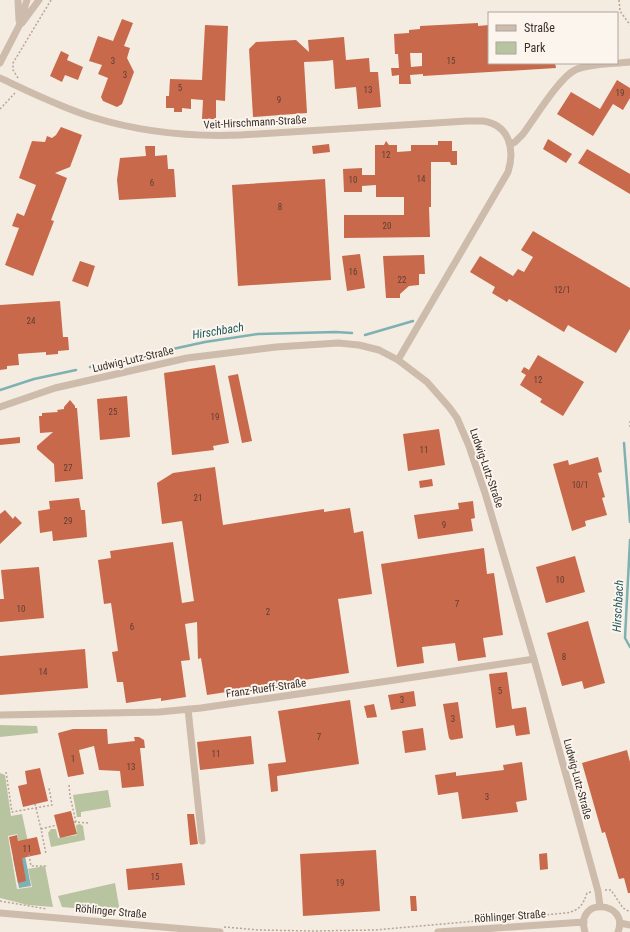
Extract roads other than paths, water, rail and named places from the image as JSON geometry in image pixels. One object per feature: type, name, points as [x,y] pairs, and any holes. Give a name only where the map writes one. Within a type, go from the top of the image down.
[{"type":"street","points":[[18,0],[19,26]]},
{"type":"street","points":[[19,26],[26,0]]},
{"type":"street","points":[[0,63],[19,26],[39,0]]},
{"type":"street","points":[[618,63],[630,62]]},
{"type":"street","points":[[398,360],[500,188],[511,162],[510,144],[515,142],[523,134],[564,78],[576,70],[612,64]]},
{"type":"street","name":"Veit-Hirschmann-Straße","points":[[0,78],[48,101],[92,117],[149,131],[210,137],[484,121],[495,125],[502,131],[510,144]]},
{"type":"street","name":"Ludwig-Lutz-Straße","points":[[0,407],[55,388],[187,358],[276,347],[338,343],[352,344],[379,350],[398,360],[427,382],[449,407],[462,429],[485,493],[534,659],[598,891],[600,906]]},
{"type":"street","name":"Franz-Rueff-Straße","points":[[0,715],[159,712],[188,709],[534,659]]},
{"type":"street","points":[[188,709],[202,841]]},
{"type":"street","points":[[585,932],[585,916],[589,911],[600,906],[606,906],[611,909],[619,918],[620,924],[618,932]]},
{"type":"street","name":"Röhlinger Straße","points":[[0,913],[221,929]]},
{"type":"street","name":"Röhlinger Straße","points":[[438,932],[584,922]]},
{"type":"street","points":[[620,924],[630,925]]},
{"type":"water","points":[[25,856],[31,886],[19,888],[13,858]]},
{"type":"waterway","name":"Hirschbach","points":[[365,335],[413,321]]},
{"type":"waterway","name":"Hirschbach","points":[[90,367],[205,342],[258,334],[352,333]]},
{"type":"waterway","name":"Hirschbach","points":[[0,390],[34,379],[76,370]]},
{"type":"waterway","name":"Hirschbach","points":[[624,443],[630,522]]},
{"type":"waterway","name":"Hirschbach","points":[[630,540],[625,638],[630,647]]}]
